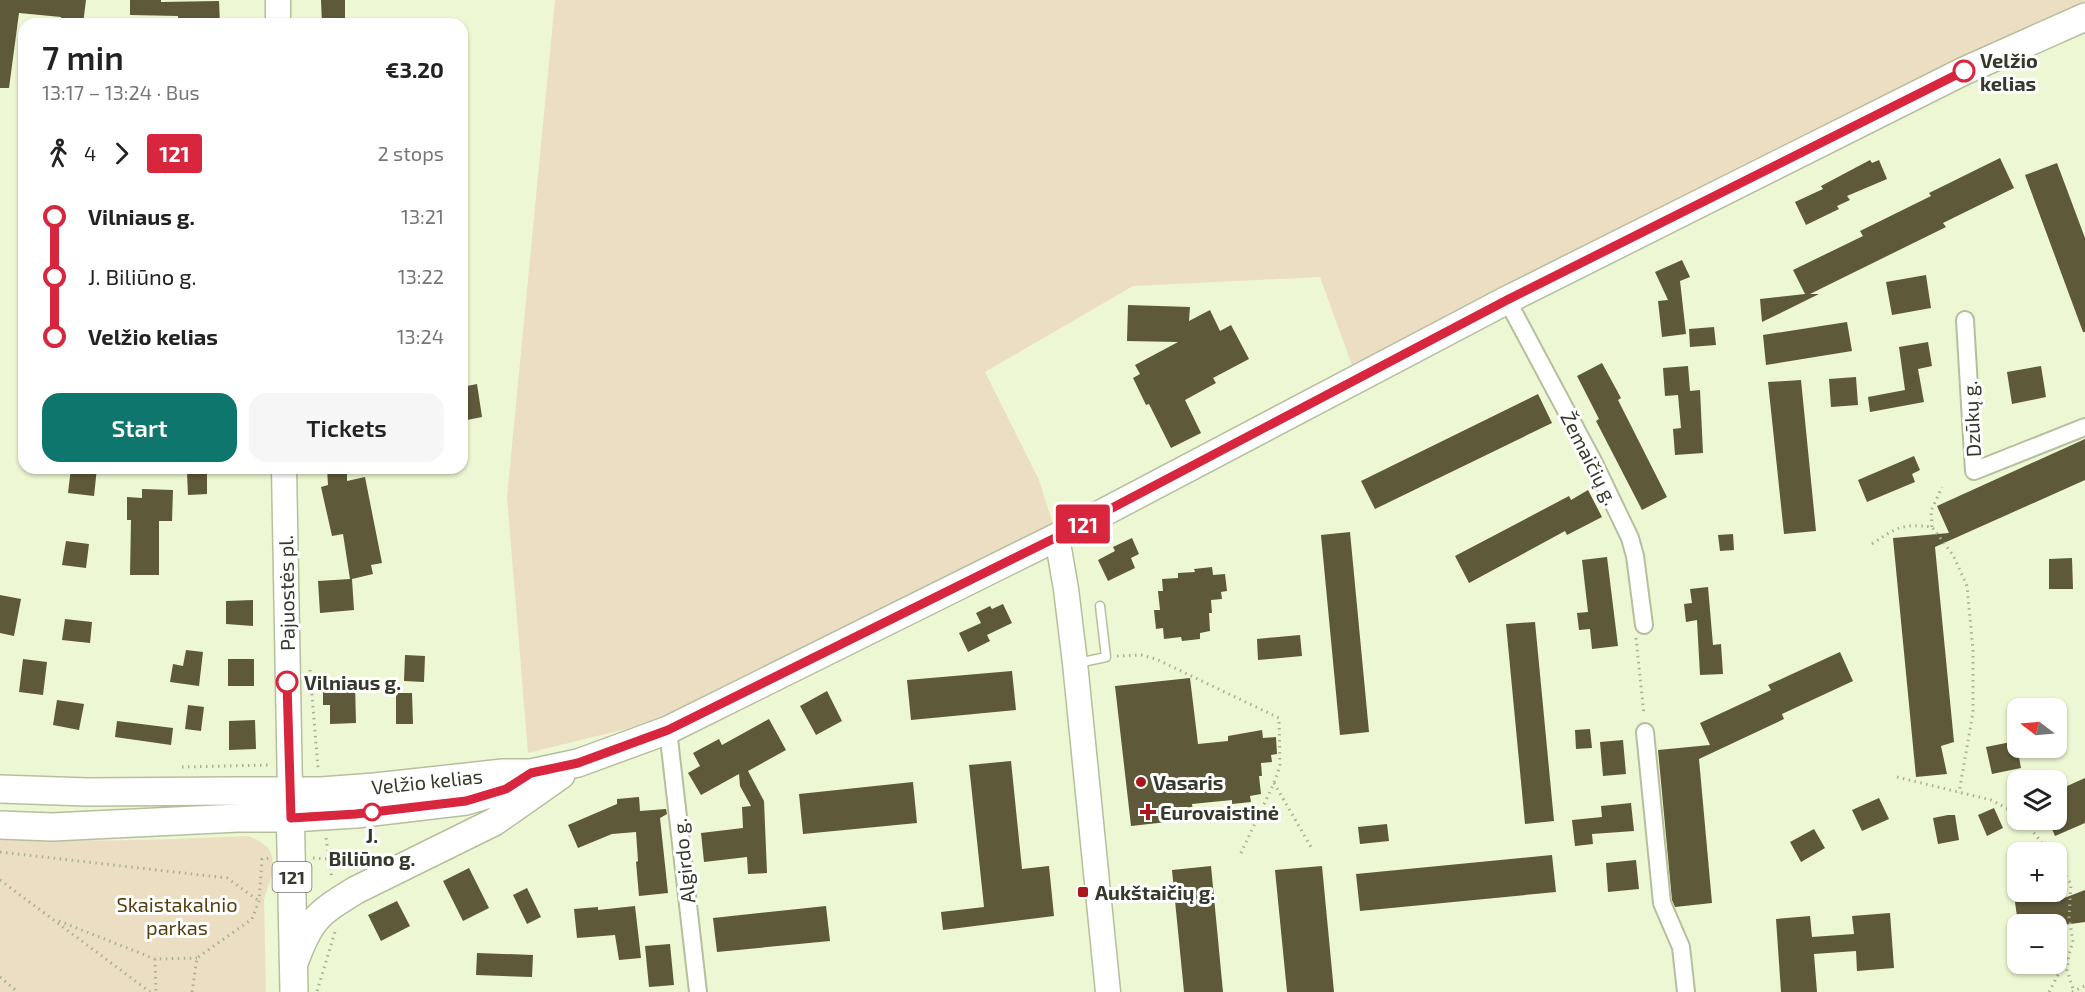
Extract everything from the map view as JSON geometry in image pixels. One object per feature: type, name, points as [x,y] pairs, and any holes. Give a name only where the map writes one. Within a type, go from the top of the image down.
[{"type":"main road","points":[[278,0],[278,18]]},
{"type":"main road","points":[[294,963],[310,925],[335,903],[356,890],[494,822],[578,763],[668,730],[1057,537],[1507,300],[1964,71],[2085,17]]},
{"type":"main road","name":"Pajuostės pl.","points":[[284,474],[290,778]]},
{"type":"main road","points":[[1057,537],[1075,663],[1108,992]]},
{"type":"main road","name":"Velžio kelias","points":[[291,818],[322,803],[375,787],[503,773],[531,773],[578,763]]},
{"type":"main road","points":[[0,789],[87,792],[290,778]]},
{"type":"main road","name":"Velžio kelias","points":[[290,778],[322,803]]},
{"type":"main road","name":"121","points":[[290,778],[294,992]]},
{"type":"main road","points":[[0,825],[52,827],[238,818],[291,818]]},
{"type":"street","name":"Žemaičių g.","points":[[1507,300],[1594,463],[1630,538],[1635,556],[1644,625]]},
{"type":"street","name":"Dzūkų g.","points":[[1965,320],[1974,471],[2085,427]]},
{"type":"street","name":"Algirdo g.","points":[[668,730],[698,992]]},
{"type":"street","points":[[1645,732],[1662,903],[1681,947],[1686,992]]},
{"type":"lane","points":[[1075,663],[1106,657],[1100,606]]},
{"type":"path","points":[[1942,487],[1931,511],[1932,527],[1953,555],[1967,586],[1973,650],[1973,712],[1959,793]]},
{"type":"path","points":[[1872,544],[1891,531],[1910,524],[1932,527]]},
{"type":"path","points":[[1644,625],[1635,634],[1645,732]]},
{"type":"path","points":[[1106,657],[1141,655],[1156,659],[1279,718],[1280,766],[1240,855]]},
{"type":"path","points":[[310,670],[329,859]]},
{"type":"path","points":[[172,767],[290,778],[318,763]]},
{"type":"path","points":[[1897,777],[1991,800],[2007,808]]},
{"type":"path","points":[[1274,783],[1311,847]]},
{"type":"path","points":[[2031,830],[2042,842]]},
{"type":"path","points":[[0,852],[227,878],[259,901],[252,919],[198,958],[155,959],[54,919]]},
{"type":"path","points":[[2049,992],[2073,942],[2069,917],[2071,884],[2067,878]]},
{"type":"path","points":[[0,880],[150,992]]},
{"type":"path","points":[[2069,954],[2067,970],[2073,992],[2085,986]]},
{"type":"path","points":[[192,992],[198,958]]},
{"type":"path","points":[[155,959],[156,992]]},
{"type":"path","points":[[0,977],[18,992]]},
{"type":"green space","points":[[555,0],[2085,0],[2085,17],[1357,379],[1320,277],[1133,286],[985,372],[1039,480],[1057,537],[693,707],[626,729],[528,753],[507,497]]},
{"type":"green space","name":"Skaistakalnio parkas","points":[[0,835],[93,841],[248,836],[258,840],[271,853],[274,869],[264,899],[266,992],[0,992]]},
{"type":"building","points":[[0,0],[86,0],[84,18],[19,13],[9,88],[0,88]]},
{"type":"building","points":[[130,0],[219,1],[220,18],[130,15]]},
{"type":"building","points":[[321,0],[345,0],[345,18],[322,18]]},
{"type":"building","points":[[2000,158],[2014,188],[1943,223],[1946,227],[1810,294],[1819,294],[1762,322],[1760,299],[1805,294],[1793,270],[1863,236],[1860,231]]},
{"type":"building","points":[[1870,160],[1872,163],[1879,160],[1887,179],[1847,196],[1850,200],[1837,206],[1839,209],[1806,225],[1795,202],[1823,189],[1821,186]]},
{"type":"building","points":[[2057,163],[2085,238],[2085,332],[2083,332],[2025,175]]},
{"type":"building","points":[[1682,260],[1690,277],[1680,281],[1686,334],[1662,337],[1658,301],[1668,300],[1655,272]]},
{"type":"building","points":[[1926,275],[1931,308],[1892,315],[1886,282]]},
{"type":"building","points":[[1128,305],[1190,307],[1189,321],[1210,310],[1220,331],[1231,325],[1249,359],[1213,378],[1216,383],[1185,400],[1201,433],[1171,448],[1133,378],[1140,374],[1135,365],[1178,342],[1127,341]]},
{"type":"building","points":[[1847,322],[1852,351],[1766,365],[1763,335]]},
{"type":"building","points":[[1714,327],[1716,345],[1690,347],[1689,329]]},
{"type":"building","points":[[1928,342],[1932,366],[1918,369],[1924,402],[1870,412],[1868,397],[1905,390],[1899,347]]},
{"type":"building","points":[[1602,363],[1621,398],[1618,400],[1667,497],[1642,510],[1596,421],[1599,419],[1577,376]]},
{"type":"building","points":[[1688,366],[1690,391],[1700,390],[1703,453],[1675,455],[1673,429],[1681,428],[1678,395],[1665,396],[1663,368]]},
{"type":"building","points":[[2041,366],[2046,397],[2012,404],[2007,372]]},
{"type":"building","points":[[1856,377],[1858,405],[1831,407],[1829,379]]},
{"type":"building","points":[[1801,380],[1816,531],[1784,534],[1768,382]]},
{"type":"building","points":[[477,384],[482,417],[468,420],[468,386]]},
{"type":"building","points":[[1538,394],[1552,423],[1375,509],[1361,481]]},
{"type":"building","points":[[2085,439],[2085,480],[1935,547],[1954,742],[1941,746],[1947,774],[1916,777],[1893,538],[1949,533],[1937,506]]},
{"type":"building","points":[[1914,456],[1920,470],[1912,474],[1915,482],[1867,502],[1858,480]]},
{"type":"building","points":[[70,474],[96,474],[94,496],[68,493]]},
{"type":"building","points":[[187,474],[207,474],[207,494],[188,495]]},
{"type":"building","points":[[327,474],[347,474],[347,481],[365,477],[382,563],[371,565],[373,574],[352,579],[354,610],[320,613],[318,581],[350,579],[343,534],[332,536],[321,487],[328,485]]},
{"type":"building","points":[[142,489],[173,490],[172,521],[159,521],[159,575],[130,575],[131,520],[127,520],[127,497],[142,498]]},
{"type":"building","points":[[1588,490],[1602,517],[1567,535],[1565,531],[1469,583],[1455,556],[1569,496],[1571,500]]},
{"type":"building","points":[[1350,532],[1369,732],[1340,735],[1321,535]]},
{"type":"building","points":[[1733,534],[1734,550],[1720,551],[1718,535]]},
{"type":"building","points":[[1132,538],[1139,554],[1131,558],[1135,568],[1108,581],[1098,560],[1115,551],[1113,547]]},
{"type":"building","points":[[66,541],[89,544],[86,568],[62,565]]},
{"type":"building","points":[[1607,557],[1618,646],[1592,649],[1590,629],[1579,630],[1577,613],[1588,612],[1582,560]]},
{"type":"building","points":[[2072,558],[2073,589],[2049,589],[2049,559]]},
{"type":"building","points":[[1212,567],[1213,575],[1225,574],[1227,591],[1221,592],[1222,599],[1211,600],[1210,631],[1200,633],[1200,639],[1182,641],[1181,637],[1164,639],[1163,628],[1156,629],[1154,610],[1160,610],[1158,591],[1163,591],[1162,579],[1178,578],[1178,573],[1195,572],[1194,569]]},
{"type":"building","points":[[1708,587],[1713,645],[1721,644],[1723,674],[1700,675],[1697,620],[1686,622],[1684,604],[1692,603],[1690,589]]},
{"type":"building","points":[[0,595],[21,599],[14,636],[0,633]]},
{"type":"building","points":[[253,600],[253,626],[226,624],[226,601]]},
{"type":"building","points":[[1003,604],[1012,623],[987,635],[990,641],[968,652],[959,633],[981,623],[976,613],[990,606],[992,609]]},
{"type":"building","points":[[65,619],[92,622],[90,643],[62,640]]},
{"type":"building","points":[[1535,622],[1554,821],[1525,824],[1506,624]]},
{"type":"building","points":[[1300,635],[1302,656],[1258,660],[1257,639]]},
{"type":"building","points":[[186,650],[203,652],[199,686],[170,682],[173,664],[183,666]]},
{"type":"building","points":[[1840,652],[1853,681],[1782,714],[1784,719],[1699,759],[1712,903],[1675,907],[1672,900],[1658,750],[1710,745],[1700,723],[1771,690],[1768,685]]},
{"type":"building","points":[[405,655],[425,656],[424,682],[404,681]]},
{"type":"building","points":[[23,659],[47,662],[43,695],[19,692]]},
{"type":"building","points":[[228,659],[254,659],[254,686],[228,686]]},
{"type":"building","points":[[1012,671],[1016,710],[911,720],[907,680]]},
{"type":"building","points":[[1190,678],[1198,744],[1228,741],[1228,736],[1262,730],[1263,738],[1276,737],[1277,754],[1271,755],[1272,762],[1261,763],[1262,776],[1259,776],[1261,794],[1250,796],[1251,802],[1232,804],[1232,800],[1192,804],[1194,819],[1131,826],[1115,686]]},
{"type":"building","points":[[330,683],[355,683],[356,723],[330,724],[330,705],[323,705],[323,691],[330,691]]},
{"type":"building","points":[[827,691],[842,721],[816,735],[800,706]]},
{"type":"building","points":[[396,693],[412,693],[413,724],[396,724]]},
{"type":"building","points":[[57,700],[84,704],[79,730],[53,725]]},
{"type":"building","points":[[188,705],[204,707],[201,731],[185,729]]},
{"type":"building","points":[[769,719],[786,750],[748,771],[764,801],[767,873],[748,874],[747,857],[704,862],[701,833],[743,828],[742,807],[751,806],[740,786],[739,774],[701,795],[688,773],[700,766],[693,753],[719,739],[722,745]]},
{"type":"building","points":[[255,720],[256,749],[229,750],[229,721]]},
{"type":"building","points":[[117,721],[173,728],[171,745],[115,737]]},
{"type":"building","points":[[1590,729],[1592,748],[1576,749],[1575,730]]},
{"type":"building","points":[[1623,740],[1626,774],[1603,776],[1600,742]]},
{"type":"building","points":[[2007,743],[2007,758],[2019,758],[2021,768],[1992,774],[1986,747]]},
{"type":"building","points":[[1011,761],[1022,869],[1049,866],[1054,916],[943,930],[941,912],[984,907],[969,765]]},
{"type":"building","points":[[2085,778],[2085,823],[2055,836],[2053,830],[2067,830],[2067,786]]},
{"type":"building","points":[[913,782],[917,823],[803,834],[799,794]]},
{"type":"building","points":[[639,797],[640,811],[666,809],[667,814],[660,818],[668,893],[639,896],[636,832],[612,834],[578,848],[568,825],[617,804],[617,799]]},
{"type":"building","points":[[1879,798],[1889,819],[1862,831],[1852,810]]},
{"type":"building","points":[[1631,803],[1634,831],[1592,834],[1593,844],[1575,846],[1572,820],[1602,817],[1601,806]]},
{"type":"building","points":[[1994,808],[2003,828],[1987,836],[1978,815]]},
{"type":"building","points":[[1955,815],[1959,840],[1938,844],[1933,818]]},
{"type":"building","points":[[1387,824],[1389,841],[1360,844],[1358,827]]},
{"type":"building","points":[[1814,829],[1825,848],[1801,862],[1790,842]]},
{"type":"building","points":[[1552,855],[1556,892],[1360,911],[1356,874]]},
{"type":"building","points":[[1636,860],[1639,889],[1608,892],[1606,863]]},
{"type":"building","points":[[1211,866],[1223,992],[1184,992],[1172,870]]},
{"type":"building","points":[[1322,866],[1334,992],[1287,992],[1275,870]]},
{"type":"building","points":[[469,868],[489,908],[463,921],[443,881]]},
{"type":"building","points":[[527,888],[541,917],[527,924],[513,895]]},
{"type":"building","points":[[2085,890],[2085,922],[2067,924],[2067,914],[2017,914],[2015,902],[2067,902],[2067,897]]},
{"type":"building","points":[[397,901],[410,926],[381,941],[368,915]]},
{"type":"building","points":[[635,906],[641,958],[619,960],[615,935],[577,938],[574,909],[598,907],[598,910]]},
{"type":"building","points":[[826,906],[830,941],[717,952],[713,918]]},
{"type":"building","points":[[1890,913],[1894,968],[1857,971],[1856,951],[1814,954],[1817,992],[1781,992],[1776,919],[1810,916],[1812,937],[1854,934],[1852,916]]},
{"type":"building","points":[[670,944],[674,985],[649,987],[645,946]]},
{"type":"building","points":[[477,953],[533,955],[532,977],[476,975]]},
{"type":"bus line","name":"121","points":[[287,682],[291,818],[356,814],[466,801],[506,789],[531,773],[578,763],[668,730],[1057,537],[1507,300],[1964,71]]},
{"type":"place","name":"Velžio kelias","points":[[1964,71]]},
{"type":"place","name":"Vilniaus g.","points":[[287,682]]},
{"type":"place","name":"Vasaris","points":[[1141,782]]},
{"type":"place","name":"J. Biliūno g.","points":[[372,812]]},
{"type":"place","name":"Eurovaistinė","points":[[1148,812]]},
{"type":"place","name":"Aukštaičių g.","points":[[1083,892]]}]
